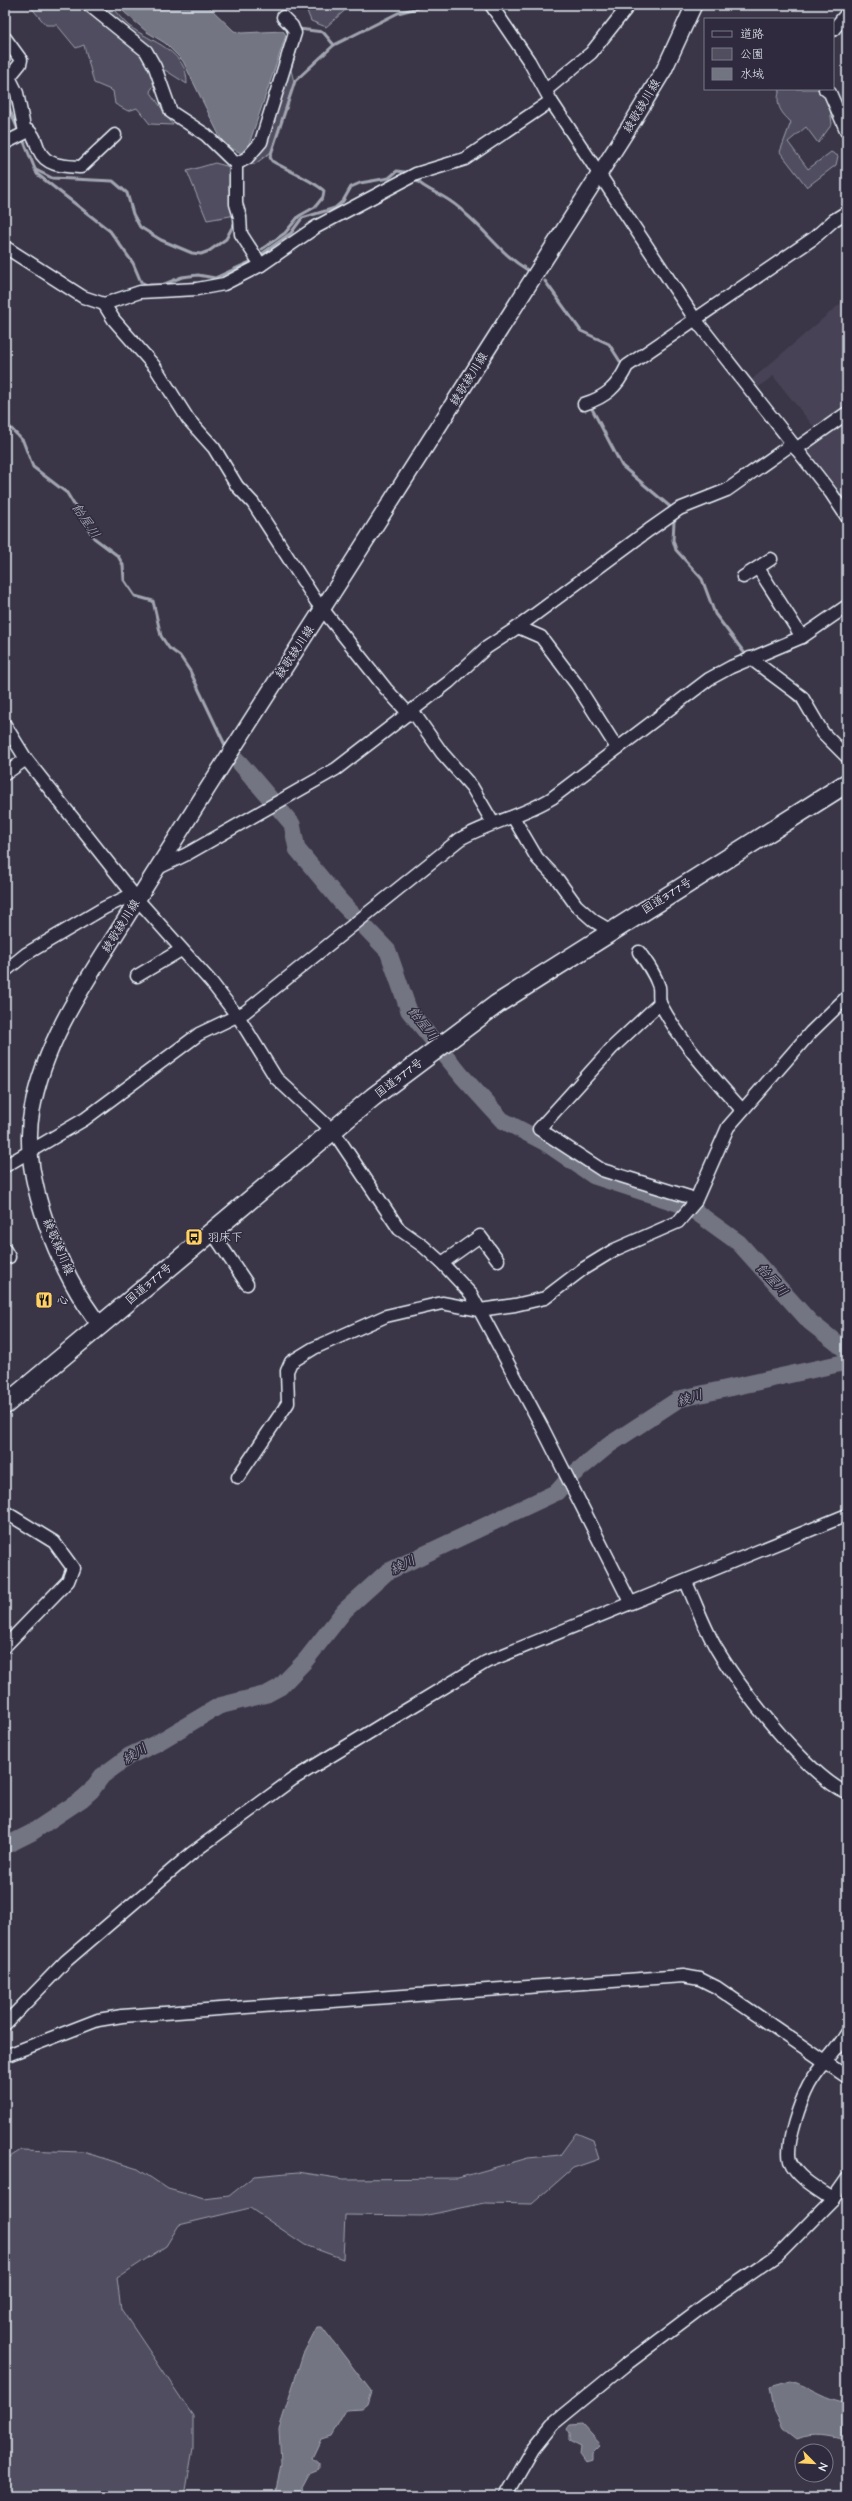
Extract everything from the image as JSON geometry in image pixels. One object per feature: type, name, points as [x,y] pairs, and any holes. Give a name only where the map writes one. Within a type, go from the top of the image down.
[{"type":"highway","name":"国道377号","points":[[5,1405],[334,1132],[373,1097],[452,1039],[496,1004],[847,783]]},
{"type":"main road","name":"綾歌綾川線","points":[[100,1325],[86,1308],[61,1257],[35,1190],[29,1151],[31,1113],[44,1061],[70,1008],[135,897],[156,869],[599,175],[664,70],[694,5]]},
{"type":"street","points":[[89,5],[146,51],[155,67],[171,112],[206,135],[236,164],[236,204],[240,217],[241,234],[258,260]]},
{"type":"street","points":[[491,5],[530,60],[548,96],[695,319],[794,447],[832,493],[847,517]]},
{"type":"street","points":[[5,247],[83,297],[104,304],[140,292],[197,289],[224,284],[258,260],[316,227],[413,176],[465,159],[548,96],[591,53],[629,5]]},
{"type":"street","points":[[834,29],[847,13]]},
{"type":"street","points":[[236,164],[247,158],[262,142],[295,33],[292,26],[283,17]]},
{"type":"street","points":[[5,38],[21,60],[10,79],[17,93],[22,133]]},
{"type":"street","points":[[826,90],[830,93],[847,132]]},
{"type":"street","points":[[5,143],[22,133],[29,131],[36,138],[38,150],[45,159],[56,165],[81,167],[115,135]]},
{"type":"street","points":[[588,403],[601,399],[620,380],[627,366],[671,338],[695,319],[814,238],[834,220],[847,212]]},
{"type":"street","points":[[104,304],[114,320],[155,367],[188,419],[214,448],[237,486],[253,502],[277,543],[322,609],[353,649],[409,714],[416,716],[442,753],[472,787],[493,823]]},
{"type":"street","points":[[156,869],[187,854],[277,801],[336,769],[449,682],[486,648],[518,628],[679,509],[727,490],[847,413]]},
{"type":"street","points":[[743,578],[771,559]]},
{"type":"street","points":[[758,568],[802,637]]},
{"type":"street","points":[[5,1166],[85,1119],[198,1034],[245,1012],[359,923],[460,839],[480,827],[533,809],[552,798],[709,679],[750,658],[802,637],[847,606]]},
{"type":"street","points":[[518,628],[541,637],[577,685],[617,748]]},
{"type":"street","points":[[750,658],[802,697],[823,733],[847,757]]},
{"type":"street","points":[[5,725],[26,759],[135,897],[212,983],[236,1016],[276,1078],[334,1132],[399,1229],[423,1246],[442,1263],[471,1294],[542,1427],[628,1598]]},
{"type":"street","points":[[5,774],[26,759]]},
{"type":"street","points":[[512,817],[537,858],[558,880],[576,905],[594,921],[611,931]]},
{"type":"street","points":[[5,971],[26,954],[104,908],[135,897]]},
{"type":"street","points":[[137,976],[181,950]]},
{"type":"street","points":[[639,952],[649,966],[659,988],[660,1003],[699,1062],[742,1110]]},
{"type":"street","points":[[238,1477],[288,1403],[287,1371],[291,1362],[314,1348],[386,1316],[442,1302],[480,1310],[515,1306],[545,1298],[583,1270],[614,1250],[678,1222],[695,1202],[728,1127],[811,1032],[847,997]]},
{"type":"street","points":[[660,1003],[614,1047],[539,1129],[602,1170],[689,1197],[695,1202]]},
{"type":"street","points":[[212,1232],[247,1284]]},
{"type":"street","points":[[442,1263],[480,1236],[498,1260]]},
{"type":"street","points":[[5,1512],[54,1542],[73,1568],[68,1581],[5,1646]]},
{"type":"street","points":[[5,2024],[66,1961],[119,1913],[192,1852],[293,1779],[486,1662],[628,1598],[686,1582],[847,1515]]},
{"type":"street","points":[[686,1582],[716,1648],[760,1710],[809,1764],[836,1788],[847,1793]]},
{"type":"street","points":[[5,2056],[98,2020],[122,2016],[683,1976],[700,1979],[716,1987],[847,2077]]},
{"type":"street","points":[[833,2200],[804,2179],[790,2161],[788,2145],[809,2085],[825,2063],[837,2050],[847,2033]]},
{"type":"street","points":[[506,2496],[533,2449],[553,2424],[636,2356],[705,2305],[778,2255],[833,2200],[847,2179]]},
{"type":"shaded area","points":[[847,298],[847,409],[817,431],[773,376],[756,389],[750,381]]},
{"type":"shaded area","points":[[847,418],[847,510],[803,449]]},
{"type":"green space","points":[[29,5],[110,5],[121,19],[129,26],[175,55],[186,73],[187,84],[165,70],[150,91],[173,125],[150,124],[137,108],[128,111],[115,104],[113,91],[94,83],[84,45],[76,48],[57,25],[46,25]]},
{"type":"green space","points":[[289,5],[351,5],[326,27],[311,21],[305,6]]},
{"type":"green space","points":[[299,43],[291,70],[294,82],[271,152],[255,164],[248,165],[256,158],[266,144]]},
{"type":"green space","points":[[780,90],[818,90],[829,101],[832,124],[818,143],[806,127],[788,142],[808,169],[831,152],[838,156],[836,165],[807,187],[780,152],[791,122],[781,111],[778,103]]},
{"type":"green space","points":[[215,163],[230,167],[236,215],[207,220],[187,171]]},
{"type":"green space","points":[[576,2133],[593,2140],[599,2159],[573,2168],[532,2204],[485,2203],[423,2216],[345,2215],[343,2259],[305,2245],[250,2208],[179,2225],[166,2246],[117,2278],[121,2309],[193,2416],[193,2448],[185,2496],[5,2496],[5,2160],[21,2150],[83,2152],[138,2169],[168,2189],[204,2199],[229,2196],[254,2176],[298,2172],[343,2179],[458,2178],[528,2158],[560,2155]]},
{"type":"water","points":[[116,5],[207,5],[234,31],[241,33],[283,31],[286,35],[247,150],[241,153],[229,147],[222,141],[183,61],[165,43],[147,32]]},
{"type":"water","points":[[317,2327],[322,2327],[371,2391],[367,2404],[361,2409],[346,2410],[331,2436],[321,2439],[312,2458],[319,2464],[319,2470],[309,2474],[302,2487],[304,2496],[275,2496],[281,2463],[279,2429],[303,2354]]},
{"type":"water","points":[[791,2381],[833,2399],[847,2402],[847,2440],[816,2435],[797,2439],[783,2428],[774,2410],[770,2387]]},
{"type":"water","points":[[582,2424],[601,2445],[593,2453],[593,2460],[585,2462],[580,2455],[581,2447],[569,2441],[569,2434],[566,2429],[569,2425]]},
{"type":"waterway","points":[[262,249],[285,233],[299,216],[315,207],[323,197],[324,191],[320,187],[272,161],[270,157],[295,81],[334,45],[398,13],[429,5]]},
{"type":"waterway","points":[[299,29],[323,32],[334,45]]},
{"type":"waterway","points":[[5,99],[19,132]]},
{"type":"waterway","points":[[22,137],[37,174],[110,231],[133,263],[141,282],[147,285],[162,285],[182,277],[198,275],[215,278],[254,260]]},
{"type":"waterway","points":[[36,170],[52,178],[113,181],[127,193],[133,214],[140,227],[161,240],[192,253],[201,254],[209,251],[226,239],[235,222]]},
{"type":"waterway","points":[[259,256],[291,233],[302,218],[335,208],[343,201],[351,187],[360,183],[389,178],[397,171],[411,173]]},
{"type":"waterway","points":[[414,178],[458,207],[503,251],[519,265],[529,271]]},
{"type":"waterway","points":[[230,185],[231,205]]},
{"type":"waterway","points":[[545,281],[581,331],[609,344],[623,366]]},
{"type":"waterway","points":[[590,405],[622,466],[674,510]]},
{"type":"waterway","name":"飴屋川","points":[[5,422],[23,441],[33,467],[67,493],[94,538],[118,556],[123,565],[124,580],[135,596],[153,601],[161,636],[169,648],[180,656],[190,671],[225,745]]},
{"type":"waterway","points":[[678,516],[674,521],[673,540],[676,550],[702,579],[715,614],[746,655]]},
{"type":"waterway","points":[[791,696],[801,706]]},
{"type":"waterway","name":"飴屋川","points":[[239,762],[292,824],[297,849],[341,902],[388,951],[409,1011],[462,1076],[502,1120],[546,1143],[594,1176],[683,1205]]},
{"type":"waterway","name":"飴屋川","points":[[696,1212],[739,1243],[810,1322],[847,1351]]},
{"type":"waterway","name":"綾川","points":[[5,1846],[31,1833],[82,1799],[91,1791],[102,1776],[129,1756],[157,1743],[219,1706],[267,1694],[280,1687],[305,1661],[345,1610],[387,1572],[557,1492],[570,1477],[609,1445],[679,1399],[847,1362]]},
{"type":"place","name":"羽床下","points":[[194,1237]]},
{"type":"place","name":"心","points":[[44,1300]]}]
